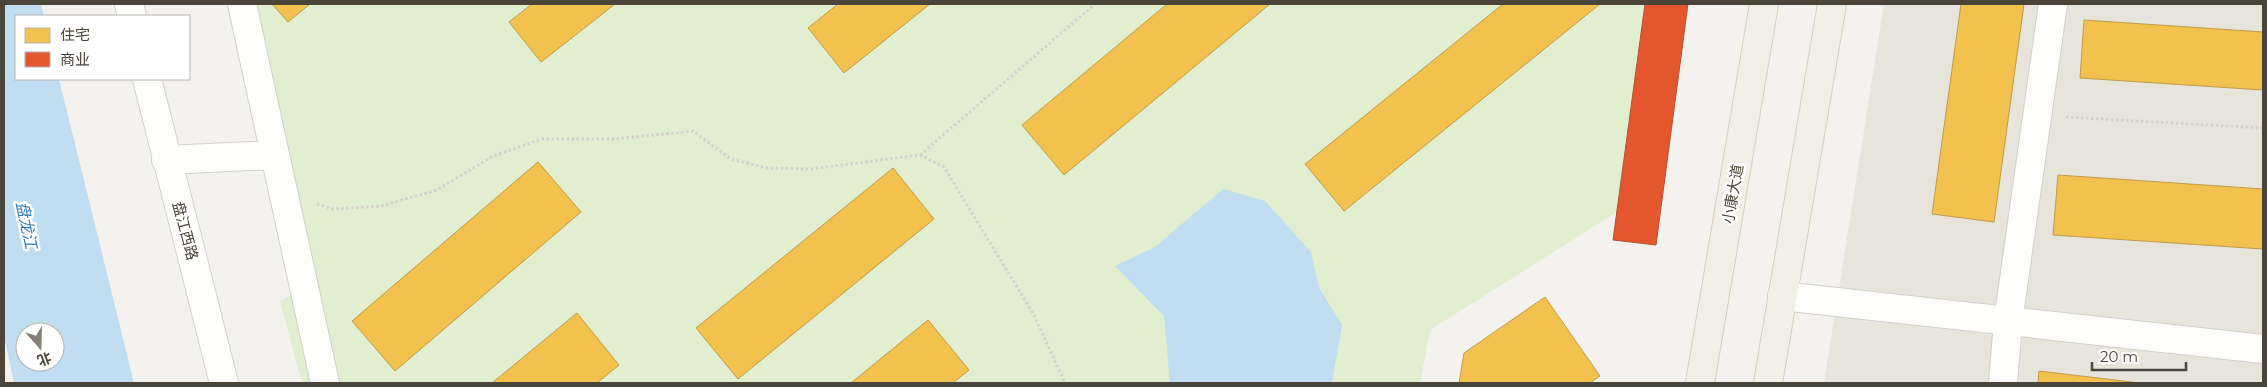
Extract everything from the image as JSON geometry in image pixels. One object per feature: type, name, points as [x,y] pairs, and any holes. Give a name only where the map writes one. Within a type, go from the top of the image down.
[{"type":"main road","name":"小康大道","points":[[1700,383],[1764,4]]},
{"type":"main road","points":[[1768,383],[1832,4]]},
{"type":"street","points":[[242,4],[324,383]]},
{"type":"street","points":[[2003,383],[2008,322],[2053,4]]},
{"type":"street","name":"盘江西路","points":[[147,80],[224,383]]},
{"type":"street","points":[[166,160],[274,155]]},
{"type":"street","points":[[1782,296],[2263,349]]},
{"type":"path","points":[[283,194],[332,209],[381,206],[437,190],[493,156],[542,139],[613,139],[693,131],[731,159],[767,168],[810,169],[920,155],[1095,4]]},
{"type":"path","points":[[2038,115],[2263,128]]},
{"type":"path","points":[[920,155],[944,167],[1034,315],[1065,383]]},
{"type":"shaded area","points":[[1884,4],[2263,4],[2263,383],[1824,383]]},
{"type":"green space","points":[[246,4],[1654,4],[1648,67],[1617,212],[1430,330],[1420,383],[302,383],[280,301],[314,283]]},
{"type":"water","name":"盘龙江","points":[[4,4],[41,4],[44,15],[15,15],[15,80],[59,80],[134,383],[14,383],[4,336]]},
{"type":"water","points":[[1223,189],[1265,201],[1311,252],[1319,288],[1342,325],[1332,383],[1170,383],[1164,316],[1115,266],[1155,247]]},
{"type":"building: 住宅","points":[[272,4],[310,4],[288,22]]},
{"type":"building: 住宅","points":[[532,4],[615,4],[541,62],[509,22]]},
{"type":"building: 住宅","points":[[838,4],[930,4],[844,73],[808,28]]},
{"type":"building: 住宅","points":[[1167,4],[1270,4],[1064,175],[1022,125]]},
{"type":"building: 住宅","points":[[1503,4],[1600,4],[1344,211],[1305,164]]},
{"type":"building: 住宅","points":[[1961,4],[2024,4],[1994,222],[1932,214]]},
{"type":"building: 住宅","points":[[2084,20],[2263,32],[2263,90],[2080,78]]},
{"type":"building: 住宅","points":[[538,162],[581,212],[395,371],[352,321]]},
{"type":"building: 住宅","points":[[893,168],[934,219],[738,379],[696,328]]},
{"type":"building: 住宅","points":[[2058,175],[2263,189],[2263,249],[2053,235]]},
{"type":"building: 住宅","points":[[1545,297],[1600,376],[1590,383],[1459,383],[1464,353]]},
{"type":"building: 住宅","points":[[577,313],[619,365],[597,383],[492,383]]},
{"type":"building: 住宅","points":[[928,320],[969,370],[953,383],[851,383]]},
{"type":"building: 住宅","points":[[2039,371],[2140,383],[2038,383]]},
{"type":"building: 商业","points":[[1645,4],[1688,4],[1656,245],[1613,240]]}]
